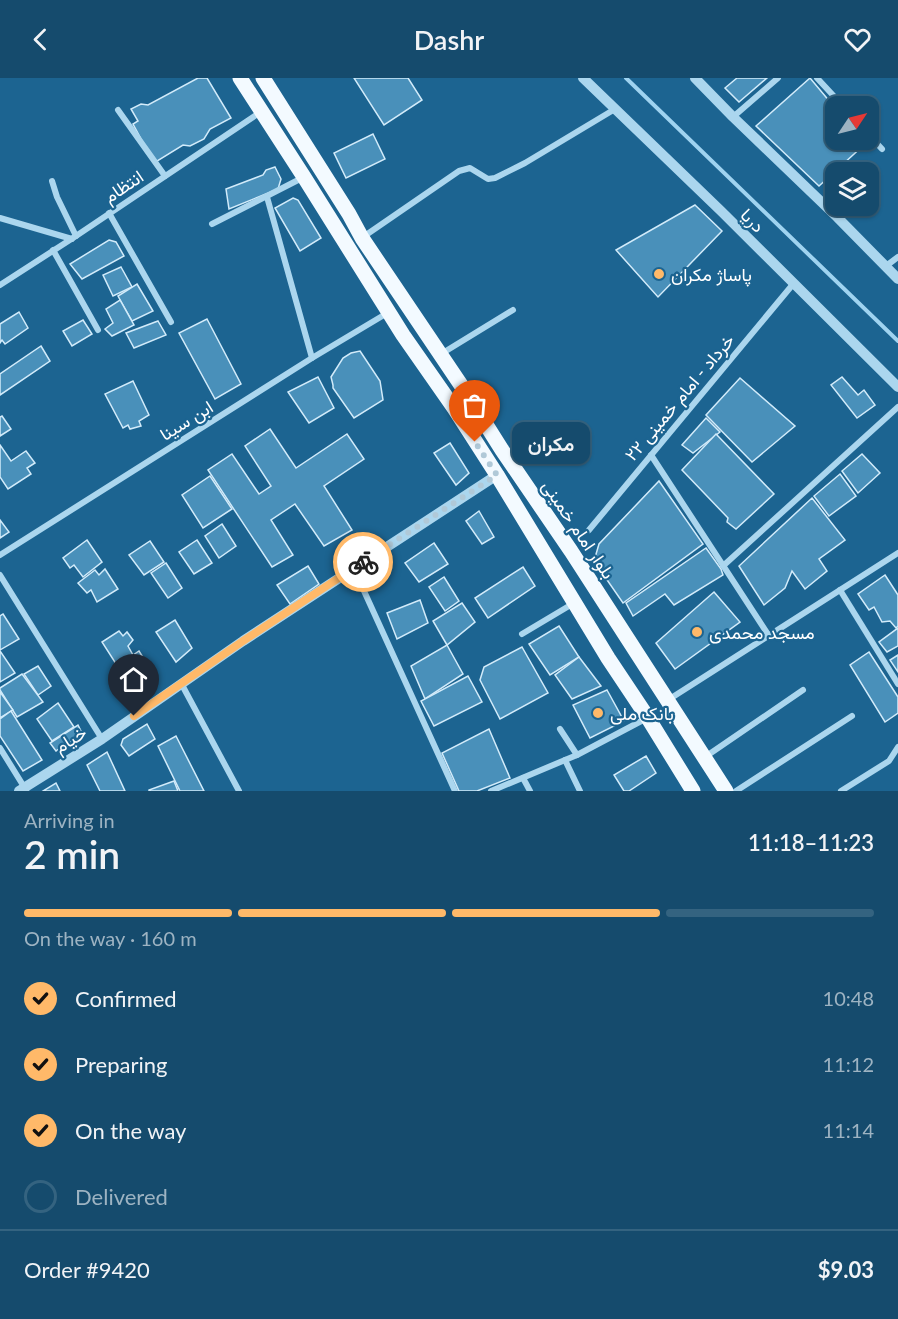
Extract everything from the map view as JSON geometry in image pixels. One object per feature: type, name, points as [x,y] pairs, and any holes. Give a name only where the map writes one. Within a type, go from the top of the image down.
[{"type":"main road","points":[[240,78],[403,335],[497,475],[608,658],[693,791]]},
{"type":"main road","name":"بلوار امام خمینی","points":[[263,78],[362,238],[571,551],[726,791]]},
{"type":"main road","points":[[314,194],[329,184]]},
{"type":"street","name":"دریا","points":[[583,78],[898,387]]},
{"type":"street","points":[[695,78],[825,205]]},
{"type":"street","points":[[733,117],[778,78]]},
{"type":"street","points":[[817,78],[834,96]]},
{"type":"street","points":[[362,238],[459,171],[470,168],[488,179],[495,178],[525,163],[615,109]]},
{"type":"street","points":[[118,110],[165,176]]},
{"type":"street","name":"انتظام","points":[[1,282],[74,237],[262,110]]},
{"type":"street","points":[[879,146],[882,149]]},
{"type":"street","points":[[212,224],[304,177]]},
{"type":"street","points":[[51,181],[74,237]]},
{"type":"street","points":[[267,197],[312,358]]},
{"type":"street","points":[[109,213],[171,322]]},
{"type":"street","points":[[837,216],[898,279]]},
{"type":"street","points":[[0,218],[74,237]]},
{"type":"street","points":[[53,250],[98,330]]},
{"type":"street","points":[[886,266],[898,257]]},
{"type":"street","name":"خرداد - امام خمینی ۲۲","points":[[589,530],[794,283]]},
{"type":"street","points":[[440,354],[513,310]]},
{"type":"street","name":"ابن سینا","points":[[0,555],[312,358],[390,312]]},
{"type":"street","points":[[723,566],[898,407]]},
{"type":"street","points":[[651,455],[769,636]]},
{"type":"street","name":"خیام","points":[[23,790],[102,739],[243,641],[497,475]]},
{"type":"street","points":[[668,700],[898,553]]},
{"type":"street","points":[[354,569],[455,791]]},
{"type":"street","points":[[0,575],[102,739]]},
{"type":"street","points":[[840,590],[898,684]]},
{"type":"street","points":[[522,634],[575,603]]},
{"type":"street","points":[[182,683],[239,791]]},
{"type":"street","points":[[704,758],[803,690]]},
{"type":"street","points":[[736,791],[852,716]]},
{"type":"street","points":[[491,791],[577,755],[648,718]]},
{"type":"street","points":[[560,729],[577,755]]},
{"type":"street","points":[[842,791],[889,761],[898,747]]},
{"type":"street","points":[[0,748],[23,790]]},
{"type":"street","points":[[565,760],[580,791]]},
{"type":"street","points":[[523,778],[530,791]]},
{"type":"building","points":[[198,78],[207,78],[231,118],[210,129],[204,139],[190,146],[183,145],[154,163],[133,124],[138,121],[131,109],[141,104],[148,105]]},
{"type":"building","points":[[354,78],[408,78],[422,100],[384,125]]},
{"type":"building","points":[[737,78],[767,78],[739,102],[725,88]]},
{"type":"building","points":[[810,78],[825,96],[825,150],[858,150],[845,162],[825,162],[825,181],[819,186],[756,126]]},
{"type":"building","points":[[373,134],[385,159],[346,178],[334,153]]},
{"type":"building","points":[[275,167],[281,179],[278,189],[229,209],[226,189],[263,175],[266,170]]},
{"type":"building","points":[[293,198],[298,200],[321,238],[300,251],[275,208]]},
{"type":"building","name":"پاساژ مکران","points":[[695,205],[722,231],[658,297],[616,250]]},
{"type":"building","points":[[109,240],[116,242],[124,256],[82,279],[70,264]]},
{"type":"building","points":[[121,267],[132,287],[113,296],[103,275]]},
{"type":"building","points":[[137,284],[153,311],[132,321],[118,296]]},
{"type":"building","points":[[120,300],[134,325],[112,336],[105,329],[113,323],[106,309]]},
{"type":"building","points":[[19,312],[28,328],[5,344],[2,340],[0,343],[0,324]]},
{"type":"building","points":[[207,319],[241,384],[215,399],[179,333]]},
{"type":"building","points":[[83,320],[92,334],[72,346],[63,331]]},
{"type":"building","points":[[158,321],[166,335],[134,348],[126,333]]},
{"type":"building","points":[[41,346],[50,361],[0,395],[0,374]]},
{"type":"building","points":[[360,351],[380,381],[383,400],[354,418],[333,388],[331,377],[343,358]]},
{"type":"building","points":[[318,377],[334,408],[309,423],[288,392]]},
{"type":"building","points":[[842,377],[858,395],[864,390],[875,405],[857,418],[831,385]]},
{"type":"building","points":[[740,378],[795,426],[752,462],[706,415]]},
{"type":"building","points":[[133,381],[149,415],[139,421],[141,426],[130,429],[128,425],[123,428],[105,394]]},
{"type":"building","points":[[2,416],[11,429],[0,436],[0,417]]},
{"type":"building","points":[[706,418],[720,432],[693,453],[682,445]]},
{"type":"building","points":[[270,429],[296,468],[347,434],[364,459],[324,486],[352,530],[324,546],[295,504],[271,520],[293,555],[272,567],[208,470],[232,454],[259,494],[271,486],[245,446]]},
{"type":"building","points":[[716,434],[774,494],[736,529],[727,522],[728,518],[682,470]]},
{"type":"building","points":[[450,443],[469,473],[456,485],[434,453]]},
{"type":"building","points":[[0,445],[11,461],[26,451],[35,463],[27,468],[31,474],[8,489],[0,477]]},
{"type":"building","points":[[862,454],[880,473],[858,493],[842,471]]},
{"type":"building","points":[[840,474],[856,496],[829,516],[814,496]]},
{"type":"building","points":[[210,476],[232,509],[203,528],[182,495]]},
{"type":"building","points":[[659,481],[703,544],[623,603],[594,561],[599,544]]},
{"type":"building","points":[[812,498],[845,540],[819,559],[827,571],[805,589],[792,571],[785,588],[764,605],[739,566]]},
{"type":"building","points":[[479,511],[494,537],[482,544],[466,521]]},
{"type":"building","points":[[0,520],[9,532],[0,538]]},
{"type":"building","points":[[222,524],[236,546],[219,558],[205,536]]},
{"type":"building","points":[[87,540],[102,562],[83,577],[74,565],[70,568],[63,558]]},
{"type":"building","points":[[197,540],[212,563],[194,574],[179,552]]},
{"type":"building","points":[[150,541],[164,562],[144,575],[129,555]]},
{"type":"building","points":[[434,543],[448,564],[419,582],[405,563]]},
{"type":"building","points":[[706,548],[723,575],[674,605],[665,594],[633,616],[626,603]]},
{"type":"building","points":[[166,563],[182,588],[168,598],[151,573]]},
{"type":"building","points":[[308,566],[319,584],[290,604],[277,585]]},
{"type":"building","points":[[523,567],[535,586],[488,618],[475,598]]},
{"type":"building","points":[[105,569],[118,589],[97,602],[91,590],[87,593],[78,583],[95,570],[99,575]]},
{"type":"building","points":[[885,575],[898,595],[898,626],[896,628],[890,621],[882,622],[874,607],[869,610],[858,594]]},
{"type":"building","points":[[444,577],[459,601],[445,611],[429,587]]},
{"type":"building","name":"مسجد محمدی","points":[[714,592],[740,622],[675,669],[656,643]]},
{"type":"building","points":[[420,600],[428,623],[397,639],[387,613]]},
{"type":"building","points":[[462,603],[475,622],[447,645],[433,621]]},
{"type":"building","points":[[3,614],[19,639],[0,650],[0,616]]},
{"type":"building","points":[[175,620],[192,648],[176,662],[156,632]]},
{"type":"building","points":[[559,626],[579,657],[550,675],[529,644]]},
{"type":"building","points":[[898,628],[898,646],[887,652],[879,642]]},
{"type":"building","points":[[119,631],[123,636],[127,632],[133,640],[128,646],[133,655],[139,651],[144,659],[140,664],[150,679],[134,692],[102,642]]},
{"type":"building","points":[[447,645],[463,674],[425,699],[411,666]]},
{"type":"building","points":[[522,647],[548,693],[500,719],[480,680],[484,667]]},
{"type":"building","points":[[0,651],[15,673],[0,682]]},
{"type":"building","points":[[869,652],[898,697],[898,713],[885,722],[850,665]]},
{"type":"building","points":[[898,655],[898,672],[890,660]]},
{"type":"building","points":[[579,657],[601,686],[572,699],[555,675]]},
{"type":"building","points":[[38,666],[51,686],[38,695],[24,674]]},
{"type":"building","points":[[22,674],[43,702],[17,717],[0,688]]},
{"type":"building","points":[[468,676],[482,702],[434,726],[421,701]]},
{"type":"building","name":"بانک ملی","points":[[607,690],[624,721],[590,738],[573,705]]},
{"type":"building","points":[[0,692],[13,710],[0,718]]},
{"type":"building","points":[[58,703],[74,727],[52,741],[37,719]]},
{"type":"building","points":[[11,711],[42,760],[23,771],[0,736],[0,719]]},
{"type":"building","points":[[147,724],[155,739],[129,756],[121,745],[123,739]]},
{"type":"building","points":[[78,725],[83,735],[56,751],[50,743]]},
{"type":"building","points":[[489,729],[510,778],[477,791],[459,791],[442,753]]},
{"type":"building","points":[[176,736],[204,791],[180,791],[158,746]]},
{"type":"building","points":[[107,752],[125,791],[100,791],[87,765]]},
{"type":"building","points":[[646,756],[656,773],[629,791],[624,791],[614,775]]},
{"type":"building","points":[[174,781],[178,791],[149,791],[149,790]]},
{"type":"building","points":[[56,783],[60,791],[43,791]]},
{"type":"waterway","points":[[626,78],[898,341]]},
{"type":"way so far","points":[[363,562],[497,475],[475,442]]},
{"type":"place","name":"پاساژ مکران","points":[[659,274]]},
{"type":"place","name":"مکران","points":[[475,442]]},
{"type":"place","name":"مسجد محمدی","points":[[697,632]]},
{"type":"place","name":"بانک ملی","points":[[598,713]]},
{"type":"route","points":[[134,716],[363,562]]}]
